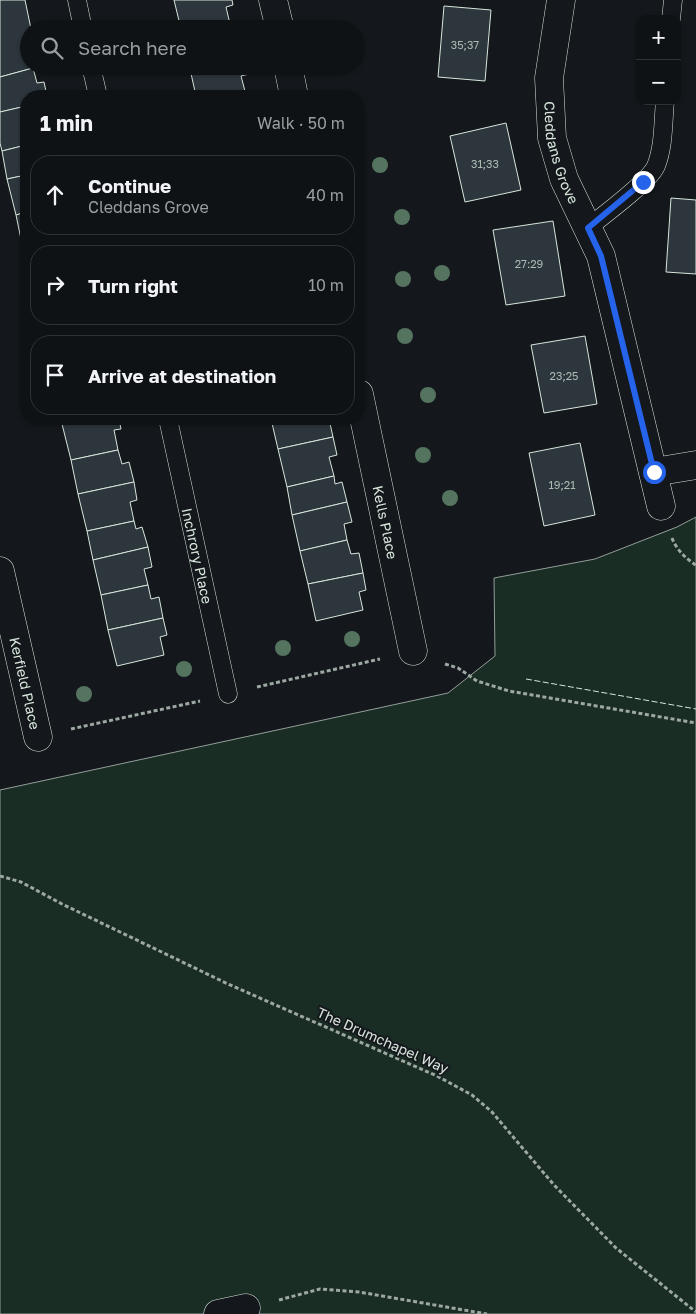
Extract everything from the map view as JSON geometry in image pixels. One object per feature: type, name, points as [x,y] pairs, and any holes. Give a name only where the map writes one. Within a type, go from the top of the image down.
[{"type":"street","points":[[274,0],[278,20]]},
{"type":"street","name":"Cleddans Grove","points":[[561,0],[549,78],[552,138],[564,179],[601,256],[661,506]]},
{"type":"street","points":[[290,75],[293,90]]},
{"type":"street","name":"Kells Place","points":[[365,423],[413,651]]},
{"type":"street","points":[[654,472],[696,465]]},
{"type":"street","name":"Kerfield Place","points":[[0,571],[38,737]]},
{"type":"street","points":[[218,1314],[246,1308]]},
{"type":"lane","points":[[77,0],[81,20]]},
{"type":"lane","points":[[671,15],[673,0]]},
{"type":"lane","points":[[93,75],[97,90]]},
{"type":"lane","points":[[588,228],[643,182],[655,167],[661,149],[665,105]]},
{"type":"lane","name":"Inchrory Place","points":[[169,425],[228,694]]},
{"type":"path","points":[[413,651],[458,668],[477,681],[509,691],[696,723]]},
{"type":"path","name":"The Drumchapel Way","points":[[0,876],[21,882],[62,904],[228,984],[437,1076],[472,1094],[492,1112],[554,1184],[616,1248],[696,1312]]},
{"type":"path","points":[[246,1308],[320,1289],[359,1292],[487,1314]]},
{"type":"green space","points":[[696,517],[696,1314],[0,1314],[0,790],[448,693],[495,656],[494,578],[595,559],[677,527]]},
{"type":"building","points":[[0,0],[25,0],[29,20],[20,20],[20,72],[0,77]]},
{"type":"building","points":[[174,0],[232,0],[233,5],[226,7],[229,20],[179,20]]},
{"type":"building","points":[[444,6],[491,10],[485,81],[438,77]]},
{"type":"building","points":[[20,72],[20,75],[35,75],[37,83],[44,82],[46,90],[20,90],[20,107],[0,112],[0,77]]},
{"type":"building","points":[[191,75],[245,75],[241,76],[245,90],[195,90]]},
{"type":"building","points":[[20,107],[20,146],[2,151],[0,143],[0,112]]},
{"type":"building","points":[[506,123],[521,190],[465,202],[450,136]]},
{"type":"building","points":[[20,146],[20,176],[7,179],[2,151]]},
{"type":"building","points":[[20,176],[20,214],[16,215],[7,179]]},
{"type":"building","points":[[671,198],[696,200],[696,274],[666,272]]},
{"type":"building","points":[[20,214],[20,234],[16,215]]},
{"type":"building","points":[[553,221],[565,296],[506,305],[493,230]]},
{"type":"building","points":[[585,336],[597,404],[544,413],[531,345]]},
{"type":"building","points":[[62,425],[120,425],[121,429],[114,430],[118,450],[71,460]]},
{"type":"building","points":[[272,425],[330,425],[333,437],[278,449]]},
{"type":"building","points":[[333,437],[337,455],[329,457],[334,476],[287,487],[278,449]]},
{"type":"building","points":[[580,443],[595,515],[544,526],[529,453]]},
{"type":"building","points":[[118,450],[122,464],[129,462],[134,482],[78,494],[71,460]]},
{"type":"building","points":[[334,476],[335,484],[342,482],[347,502],[292,515],[287,487]]},
{"type":"building","points":[[134,482],[137,500],[130,502],[134,521],[87,531],[78,494]]},
{"type":"building","points":[[347,502],[352,522],[344,524],[347,540],[300,551],[292,515]]},
{"type":"building","points":[[134,521],[136,529],[142,527],[148,547],[93,560],[87,531]]},
{"type":"building","points":[[347,540],[351,554],[359,553],[363,573],[308,584],[300,551]]},
{"type":"building","points":[[148,547],[152,567],[144,569],[148,585],[101,595],[93,560]]},
{"type":"building","points":[[363,573],[366,590],[359,592],[363,610],[316,621],[308,584]]},
{"type":"building","points":[[148,585],[151,599],[159,597],[163,618],[108,630],[101,595]]},
{"type":"building","points":[[163,618],[167,635],[160,637],[164,655],[117,666],[108,630]]},
{"type":"fence","points":[[526,679],[696,709]]},
{"type":"route","points":[[643,182],[588,228],[601,256],[654,472]]}]
